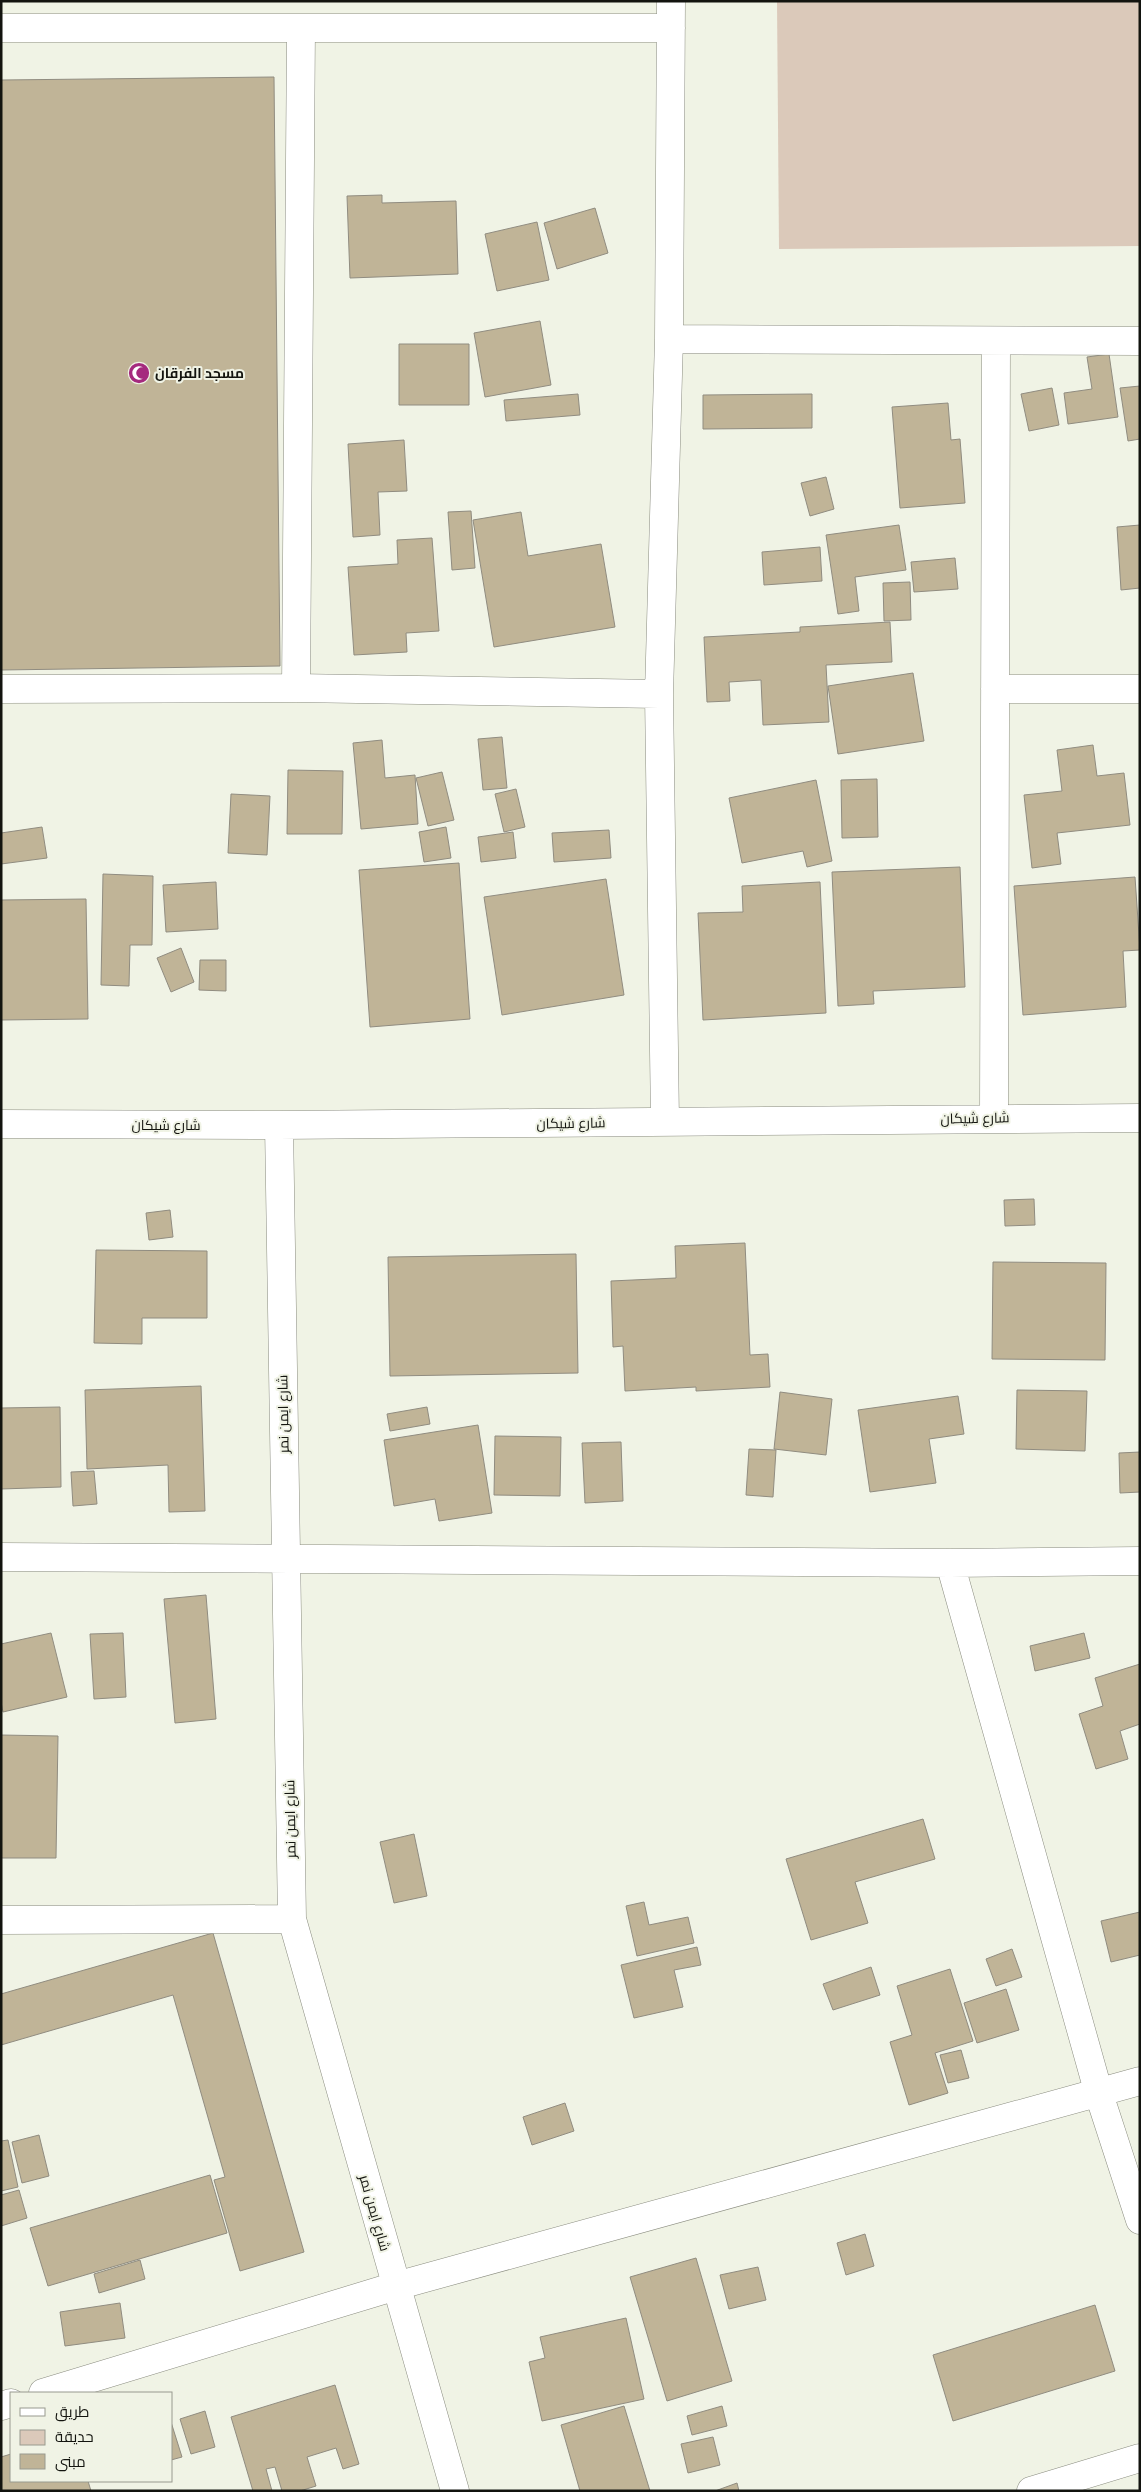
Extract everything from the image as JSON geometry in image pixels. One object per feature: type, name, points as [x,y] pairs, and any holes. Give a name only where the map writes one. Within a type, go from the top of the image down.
[{"type":"street","points":[[1,28],[301,28],[671,14],[668,340],[659,694],[665,1122]]},
{"type":"street","points":[[296,688],[301,28]]},
{"type":"street","points":[[668,340],[1140,341]]},
{"type":"street","points":[[994,1118],[996,342]]},
{"type":"street","points":[[1,689],[296,688],[659,694]]},
{"type":"street","points":[[994,689],[1140,689]]},
{"type":"street","name":"شارع شيكان","points":[[1,1124],[279,1125],[1140,1118]]},
{"type":"street","name":"شارع ايمن نمر","points":[[279,1125],[292,1919],[455,2491]]},
{"type":"street","points":[[1,1557],[950,1563],[1140,1561]]},
{"type":"street","points":[[950,1563],[1099,2094],[1140,2220]]},
{"type":"street","points":[[1,1920],[292,1919]]},
{"type":"street","points":[[46,2392],[396,2286],[1099,2094],[1140,2081]]},
{"type":"street","points":[[1031,2491],[1140,2458]]},
{"type":"green space","points":[[777,1],[1140,1],[1140,246],[779,249]]},
{"type":"building","name":"مسجد الفرقان","points":[[274,77],[280,666],[1,670],[1,80]]},
{"type":"building","points":[[382,195],[382,203],[456,201],[458,274],[350,278],[347,196]]},
{"type":"building","points":[[595,208],[608,253],[557,269],[544,223]]},
{"type":"building","points":[[537,222],[549,280],[497,291],[485,234]]},
{"type":"building","points":[[540,321],[551,385],[485,397],[474,333]]},
{"type":"building","points":[[399,344],[469,344],[469,405],[399,405]]},
{"type":"building","points":[[1109,354],[1118,417],[1068,424],[1064,393],[1092,389],[1087,357]]},
{"type":"building","points":[[1140,386],[1140,439],[1128,441],[1120,388]]},
{"type":"building","points":[[1052,388],[1059,425],[1029,431],[1021,394]]},
{"type":"building","points":[[578,394],[580,415],[506,421],[504,400]]},
{"type":"building","points":[[812,394],[812,428],[703,429],[703,395]]},
{"type":"building","points":[[948,403],[951,440],[960,439],[965,503],[900,508],[892,407]]},
{"type":"building","points":[[404,440],[407,491],[378,492],[380,535],[353,537],[348,444]]},
{"type":"building","points":[[826,477],[834,509],[810,516],[801,483]]},
{"type":"building","points":[[471,511],[475,568],[452,570],[448,512]]},
{"type":"building","points":[[521,512],[528,556],[601,544],[615,627],[494,647],[473,520]]},
{"type":"building","points":[[899,525],[906,570],[855,577],[859,611],[838,614],[826,535]]},
{"type":"building","points":[[1140,525],[1140,588],[1121,590],[1117,527]]},
{"type":"building","points":[[432,538],[439,631],[406,633],[407,652],[354,655],[348,567],[398,564],[397,540]]},
{"type":"building","points":[[820,547],[822,581],[764,585],[762,552]]},
{"type":"building","points":[[955,558],[958,589],[914,592],[911,562]]},
{"type":"building","points":[[910,582],[911,620],[884,621],[883,583]]},
{"type":"building","points":[[890,622],[892,662],[826,665],[829,722],[763,725],[761,680],[729,682],[730,701],[707,702],[704,637],[800,632],[800,627]]},
{"type":"building","points":[[913,673],[924,741],[838,754],[828,686]]},
{"type":"building","points":[[502,737],[507,788],[483,790],[478,739]]},
{"type":"building","points":[[382,740],[385,778],[415,775],[418,824],[361,829],[353,743]]},
{"type":"building","points":[[1093,745],[1097,776],[1124,773],[1130,825],[1057,833],[1061,864],[1032,868],[1024,795],[1062,791],[1057,750]]},
{"type":"building","points":[[288,770],[343,771],[342,834],[287,834]]},
{"type":"building","points":[[442,772],[454,820],[428,826],[416,778]]},
{"type":"building","points":[[877,779],[878,837],[842,838],[841,780]]},
{"type":"building","points":[[816,780],[832,861],[807,867],[803,851],[742,863],[729,798]]},
{"type":"building","points":[[516,789],[525,827],[504,832],[495,794]]},
{"type":"building","points":[[231,794],[270,796],[267,855],[228,853]]},
{"type":"building","points":[[42,827],[47,858],[1,864],[1,833]]},
{"type":"building","points":[[446,827],[451,858],[424,862],[419,832]]},
{"type":"building","points":[[609,830],[611,858],[554,862],[552,833]]},
{"type":"building","points":[[513,832],[516,858],[481,862],[478,837]]},
{"type":"building","points":[[459,863],[470,1019],[370,1027],[359,870]]},
{"type":"building","points":[[960,867],[965,987],[873,991],[874,1004],[838,1006],[832,872]]},
{"type":"building","points":[[103,874],[153,876],[152,945],[130,945],[129,986],[101,985]]},
{"type":"building","points":[[1135,877],[1140,950],[1123,951],[1126,1007],[1023,1015],[1014,886]]},
{"type":"building","points":[[606,879],[624,995],[502,1015],[484,897]]},
{"type":"building","points":[[216,882],[218,929],[166,932],[163,885]]},
{"type":"building","points":[[820,882],[826,1013],[703,1020],[698,913],[743,912],[742,886]]},
{"type":"building","points":[[86,899],[88,1019],[1,1020],[1,900]]},
{"type":"building","points":[[181,948],[194,982],[171,992],[157,958]]},
{"type":"building","points":[[200,960],[226,960],[226,991],[199,990]]},
{"type":"building","points":[[1034,1199],[1035,1225],[1005,1226],[1004,1200]]},
{"type":"building","points":[[170,1210],[173,1237],[149,1240],[146,1213]]},
{"type":"building","points":[[745,1243],[750,1355],[768,1354],[770,1387],[696,1391],[696,1387],[625,1391],[623,1346],[613,1347],[611,1281],[676,1278],[675,1246]]},
{"type":"building","points":[[96,1250],[207,1251],[207,1318],[142,1318],[142,1344],[94,1343]]},
{"type":"building","points":[[576,1254],[578,1373],[390,1376],[388,1257]]},
{"type":"building","points":[[993,1262],[1106,1263],[1105,1360],[992,1359]]},
{"type":"building","points":[[201,1386],[205,1511],[169,1512],[168,1465],[87,1469],[85,1390]]},
{"type":"building","points":[[1017,1390],[1087,1391],[1085,1451],[1016,1449]]},
{"type":"building","points":[[780,1392],[832,1399],[826,1455],[774,1449]]},
{"type":"building","points":[[958,1396],[964,1434],[929,1439],[936,1483],[870,1492],[858,1410]]},
{"type":"building","points":[[60,1407],[61,1487],[1,1489],[1,1408]]},
{"type":"building","points":[[427,1407],[430,1424],[390,1431],[387,1414]]},
{"type":"building","points":[[478,1425],[492,1513],[439,1521],[435,1499],[394,1506],[384,1440]]},
{"type":"building","points":[[495,1436],[561,1437],[560,1496],[494,1495]]},
{"type":"building","points":[[621,1442],[623,1501],[585,1503],[582,1443]]},
{"type":"building","points":[[749,1449],[776,1450],[773,1497],[746,1495]]},
{"type":"building","points":[[1140,1452],[1140,1492],[1120,1493],[1119,1453]]},
{"type":"building","points":[[94,1471],[97,1504],[73,1506],[71,1472]]},
{"type":"building","points":[[206,1595],[216,1719],[175,1723],[164,1599]]},
{"type":"building","points":[[51,1633],[67,1697],[3,1712],[1,1702],[1,1644]]},
{"type":"building","points":[[123,1633],[126,1697],[94,1699],[90,1634]]},
{"type":"building","points":[[1084,1633],[1090,1658],[1035,1671],[1030,1646]]},
{"type":"building","points":[[1140,1664],[1140,1724],[1120,1731],[1128,1759],[1096,1769],[1079,1714],[1103,1706],[1095,1678]]},
{"type":"building","points":[[1,1735],[58,1736],[56,1858],[1,1858]]},
{"type":"building","points":[[923,1819],[935,1859],[855,1882],[868,1923],[811,1940],[786,1859]]},
{"type":"building","points":[[414,1834],[427,1896],[394,1903],[380,1842]]},
{"type":"building","points":[[644,1902],[649,1925],[688,1917],[694,1943],[637,1956],[626,1906]]},
{"type":"building","points":[[1140,1912],[1140,1955],[1111,1962],[1101,1921]]},
{"type":"building","points":[[213,1933],[304,2252],[240,2271],[214,2180],[225,2177],[173,1995],[1,2045],[1,1994]]},
{"type":"building","points":[[697,1947],[701,1965],[674,1970],[683,2007],[634,2018],[621,1965]]},
{"type":"building","points":[[1012,1949],[1022,1977],[996,1986],[986,1959]]},
{"type":"building","points":[[871,1967],[880,1995],[833,2010],[823,1984]]},
{"type":"building","points":[[950,1969],[973,2041],[935,2053],[948,2093],[909,2105],[890,2042],[912,2035],[897,1986]]},
{"type":"building","points":[[1006,1989],[1019,2030],[977,2043],[964,2003]]},
{"type":"building","points":[[961,2050],[969,2078],[948,2083],[940,2055]]},
{"type":"building","points":[[565,2103],[574,2131],[532,2145],[523,2117]]},
{"type":"building","points":[[39,2135],[49,2176],[22,2183],[12,2142]]},
{"type":"building","points":[[8,2140],[18,2187],[1,2191],[1,2141]]},
{"type":"building","points":[[210,2175],[227,2233],[48,2286],[30,2228]]},
{"type":"building","points":[[19,2190],[27,2218],[1,2226],[1,2195]]},
{"type":"building","points":[[865,2234],[874,2266],[846,2275],[837,2243]]},
{"type":"building","points":[[696,2258],[732,2381],[667,2401],[630,2277]]},
{"type":"building","points":[[140,2260],[145,2279],[99,2293],[94,2274]]},
{"type":"building","points":[[758,2267],[766,2300],[729,2309],[720,2275]]},
{"type":"building","points":[[120,2303],[125,2338],[65,2346],[60,2312]]},
{"type":"building","points":[[1095,2305],[1115,2371],[953,2421],[933,2355]]},
{"type":"building","points":[[626,2318],[644,2399],[542,2421],[529,2362],[545,2358],[540,2337]]},
{"type":"building","points":[[335,2385],[359,2464],[343,2469],[336,2448],[307,2457],[316,2486],[300,2491],[282,2491],[275,2467],[266,2469],[272,2491],[253,2491],[231,2417]]},
{"type":"building","points":[[624,2406],[650,2491],[580,2491],[561,2425]]},
{"type":"building","points":[[722,2406],[727,2426],[692,2435],[687,2416]]},
{"type":"building","points":[[205,2411],[215,2447],[191,2454],[180,2419]]},
{"type":"building","points":[[172,2425],[182,2457],[172,2460]]},
{"type":"building","points":[[713,2437],[720,2465],[688,2473],[681,2444]]},
{"type":"building","points":[[10,2454],[10,2482],[88,2482],[91,2491],[1,2491],[1,2457]]},
{"type":"building","points":[[737,2483],[739,2491],[715,2491]]},
{"type":"place","name":"مسجد الفرقان","points":[[139,373]]}]
